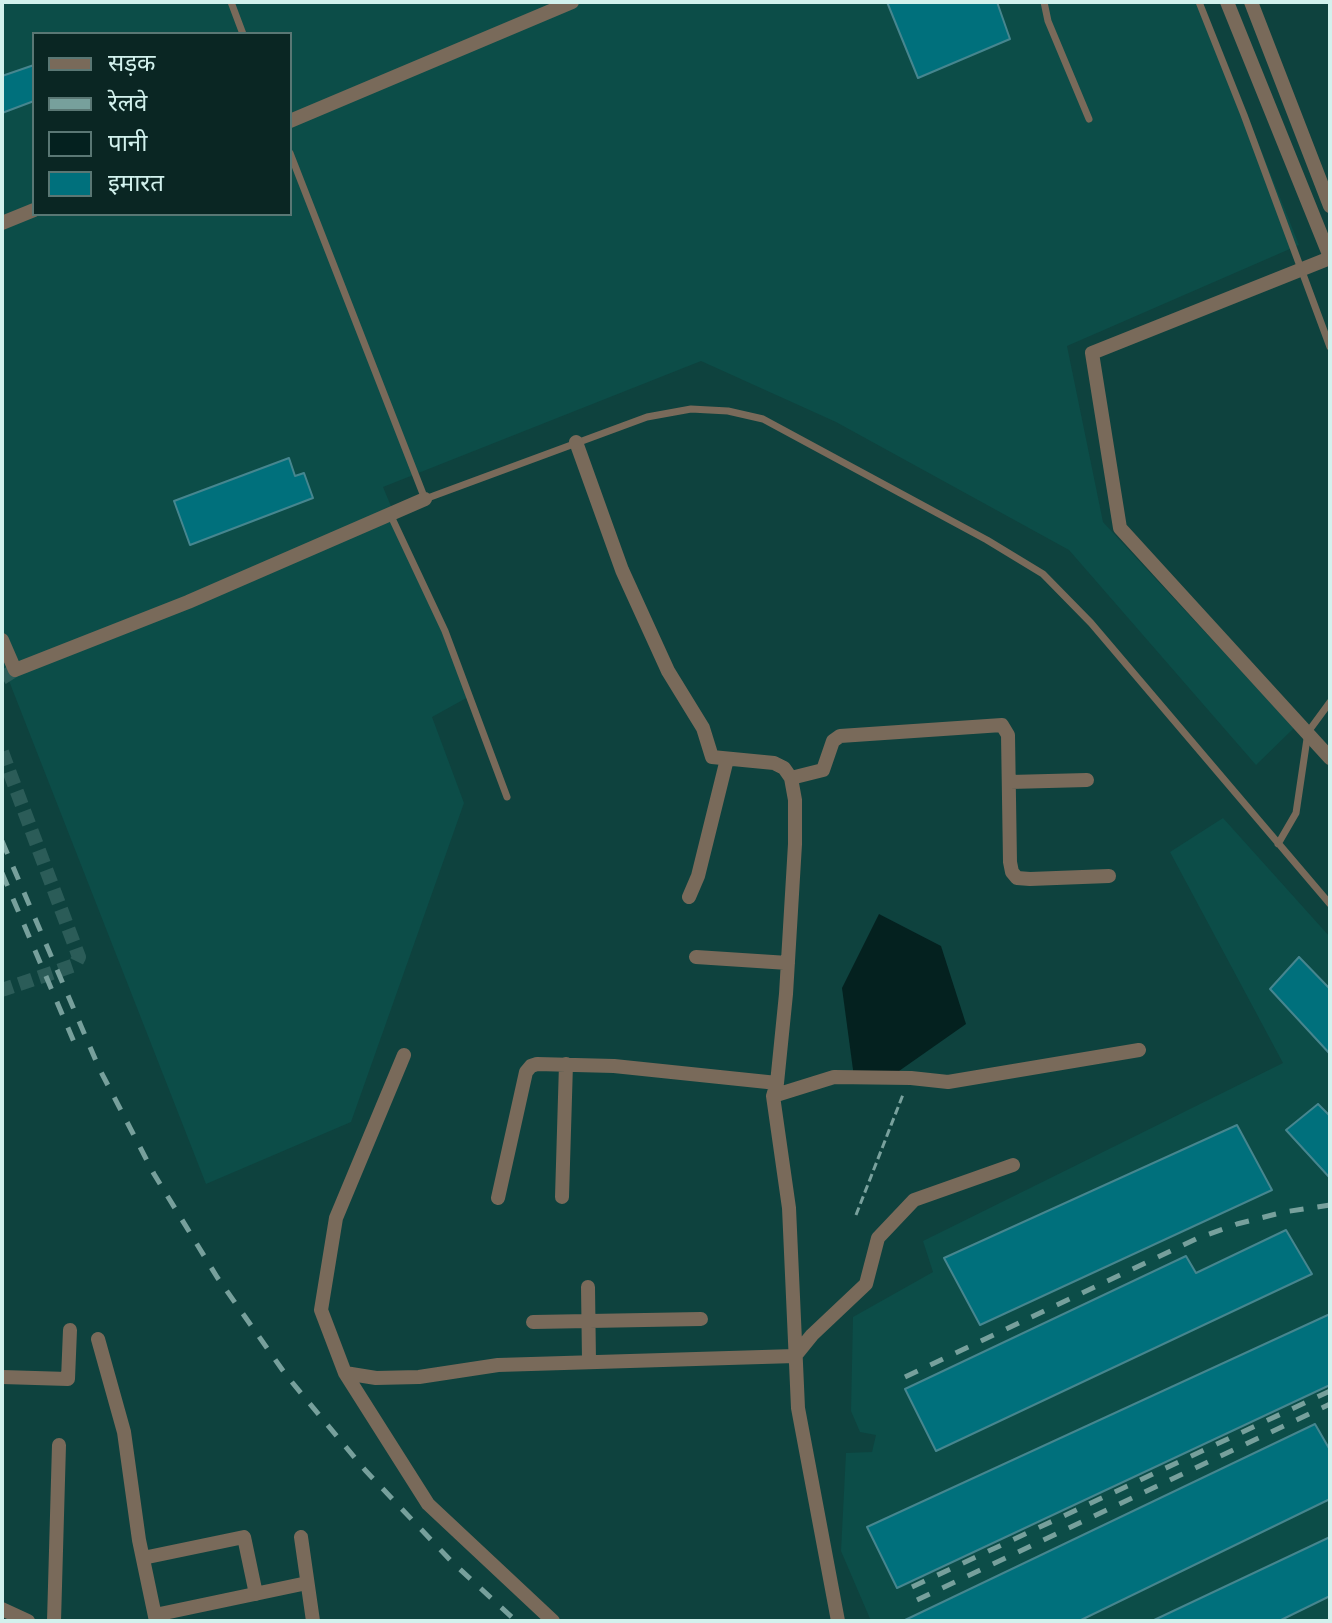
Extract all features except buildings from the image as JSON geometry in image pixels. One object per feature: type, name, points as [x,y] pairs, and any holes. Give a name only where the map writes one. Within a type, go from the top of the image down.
[{"type":"street","points":[[292,120],[572,2]]},
{"type":"street","points":[[1227,2],[1330,257],[1092,353],[1120,528],[1330,758]]},
{"type":"street","points":[[1251,2],[1330,206]]},
{"type":"street","points":[[2,223],[32,211]]},
{"type":"street","points":[[576,442],[622,570],[668,671],[703,728],[712,757],[774,763],[784,768],[791,778],[795,800],[795,844],[788,963],[775,1090],[789,1208],[798,1408],[838,1621]]},
{"type":"street","points":[[2,640],[15,670],[188,602],[425,499]]},
{"type":"street","points":[[791,778],[823,770],[833,741],[840,736],[1002,725],[1007,730],[1010,862],[1017,878],[1109,876]]},
{"type":"street","points":[[689,897],[698,876],[727,759]]},
{"type":"street","points":[[1010,782],[1087,780]]},
{"type":"street","points":[[696,957],[788,963]]},
{"type":"street","points":[[498,1198],[526,1072],[537,1064],[645,1068],[775,1090],[834,1077],[948,1082],[1139,1050]]},
{"type":"street","points":[[404,1055],[336,1218],[321,1310],[345,1373],[428,1504],[553,1621]]},
{"type":"street","points":[[562,1197],[566,1064]]},
{"type":"street","points":[[345,1373],[376,1378],[419,1377],[498,1365],[795,1356],[812,1335],[866,1284],[878,1238],[914,1200],[1013,1165]]},
{"type":"street","points":[[588,1287],[589,1361]]},
{"type":"street","points":[[533,1322],[701,1319]]},
{"type":"street","points":[[2,1377],[68,1379],[70,1330]]},
{"type":"street","points":[[98,1339],[124,1432],[143,1558],[156,1618],[307,1583]]},
{"type":"street","points":[[54,1621],[59,1445]]},
{"type":"street","points":[[143,1558],[244,1537],[256,1594]]},
{"type":"street","points":[[301,1537],[313,1621]]},
{"type":"street","points":[[2,1609],[28,1621]]},
{"type":"lane","points":[[231,2],[242,32]]},
{"type":"lane","points":[[1044,2],[1048,21],[1089,119]]},
{"type":"lane","points":[[1199,2],[1330,347]]},
{"type":"lane","points":[[292,158],[425,499],[647,417],[691,409],[728,411],[763,419],[987,540],[1043,574],[1091,623],[1330,904]]},
{"type":"lane","points":[[390,514],[445,631],[507,797]]},
{"type":"lane","points":[[1278,844],[1296,813],[1308,732],[1330,702]]},
{"type":"path","points":[[856,1215],[911,1078]]},
{"type":"shaded area","points":[[2,2],[1202,2],[1299,245],[1067,346],[1103,522],[1294,728],[1256,765],[1069,550],[836,422],[701,361],[383,487],[470,696],[432,717],[464,803],[351,1122],[206,1184],[2,663]]},
{"type":"shaded area","points":[[1223,818],[1330,937],[1330,1621],[871,1621],[841,1551],[846,1453],[872,1452],[876,1435],[860,1432],[851,1411],[853,1317],[933,1272],[923,1241],[1283,1063],[1170,852]]},
{"type":"water","points":[[879,914],[941,946],[966,1024],[899,1071],[854,1077],[842,988]]},
{"type":"tunnel","points":[[2,678],[15,670]]},
{"type":"tunnel","points":[[2,752],[79,957],[75,965],[2,990]]},
{"type":"railway","points":[[2,841],[99,1068],[154,1174],[217,1277],[286,1375],[365,1470],[452,1562],[516,1621]]},
{"type":"railway","points":[[2,873],[74,1042]]},
{"type":"railway","points":[[905,1377],[1196,1239],[1284,1212],[1330,1205]]},
{"type":"railway","points":[[912,1587],[1330,1391]]},
{"type":"railway","points":[[917,1600],[1330,1404]]}]
